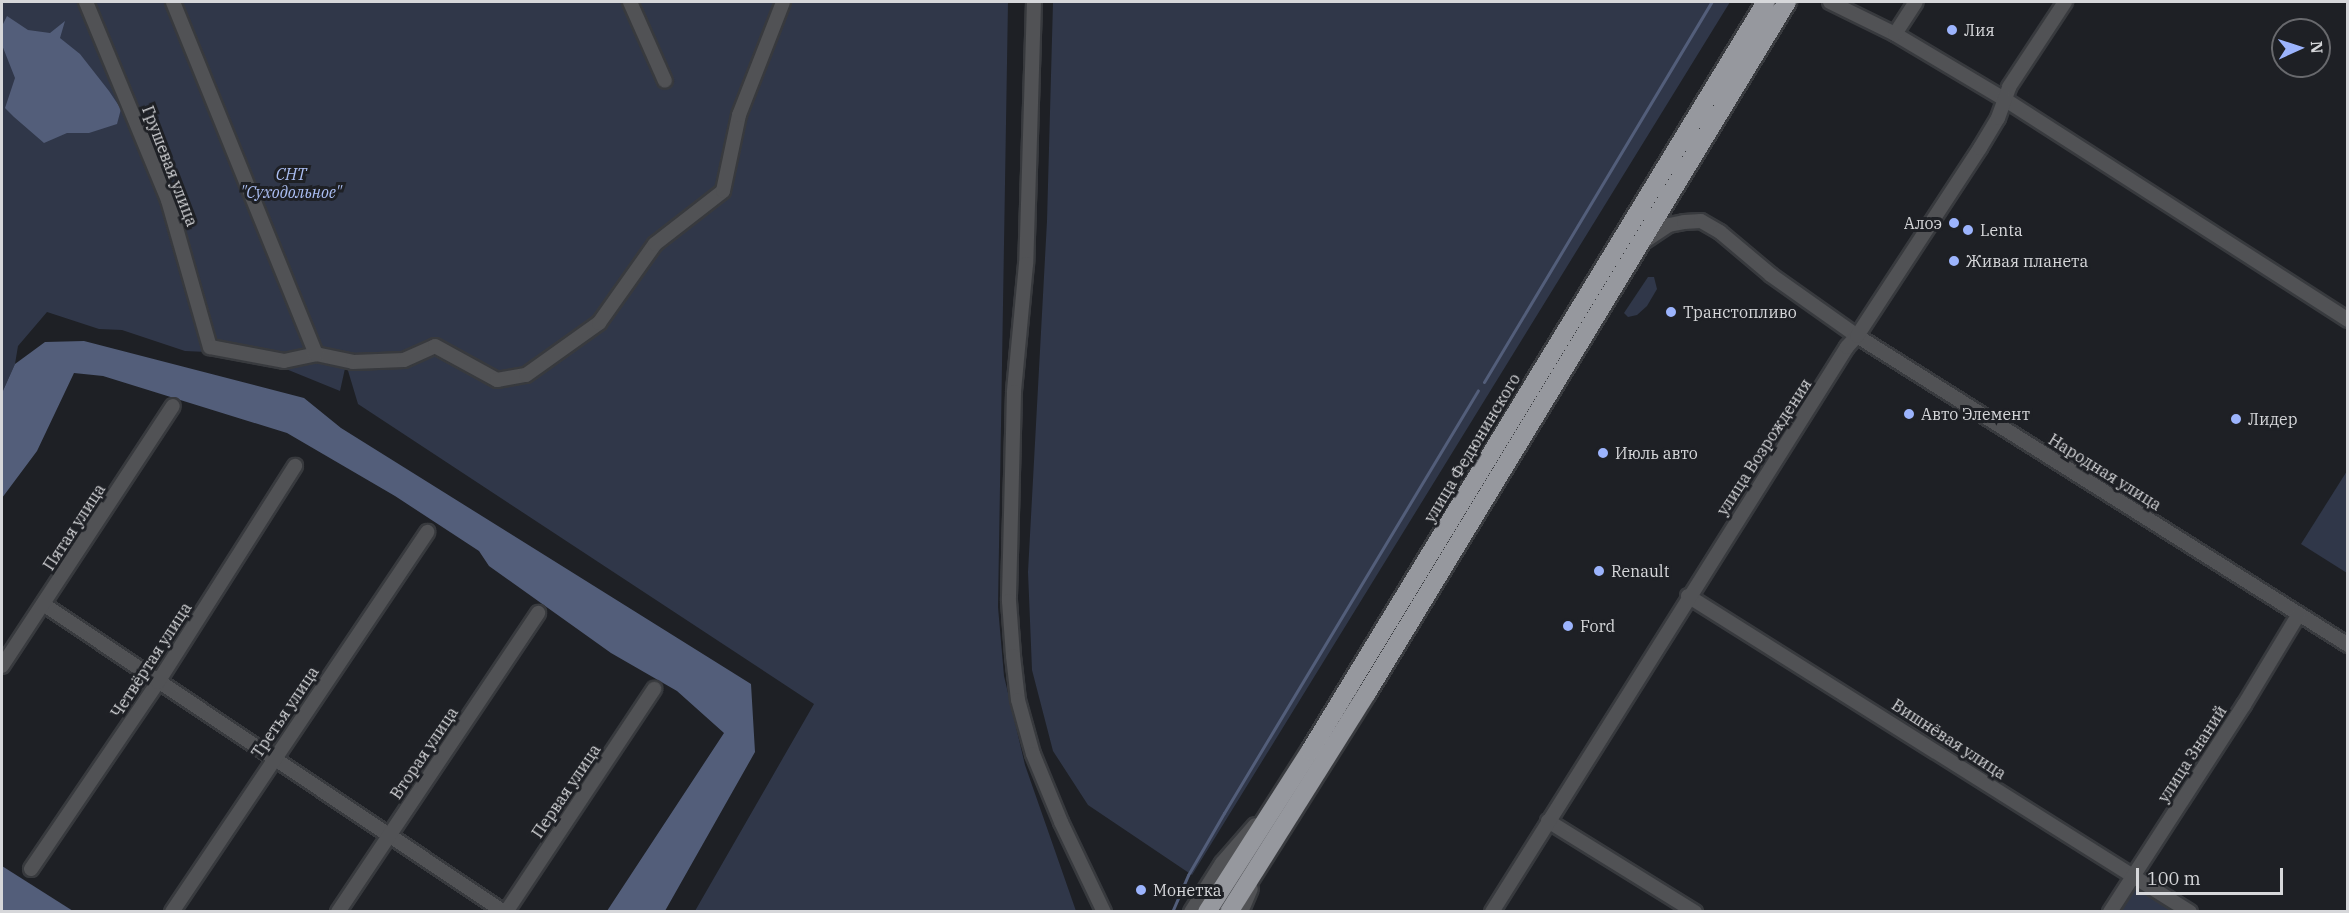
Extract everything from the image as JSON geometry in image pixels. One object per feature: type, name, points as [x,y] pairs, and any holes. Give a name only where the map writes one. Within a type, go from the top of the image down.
[{"type":"highway","name":"улица Федюнинского","points":[[1207,912],[1283,794],[1766,2]]},
{"type":"highway","points":[[1229,912],[1641,244],[1787,2]]},
{"type":"street","name":"Грушевая улица","points":[[86,2],[168,200],[210,347],[284,361],[316,354]]},
{"type":"street","points":[[173,2],[316,354],[353,362],[404,360],[435,346],[497,380],[526,375],[599,323],[655,244],[723,191],[739,115],[783,2]]},
{"type":"street","points":[[630,2],[665,81]]},
{"type":"street","points":[[1034,2],[1026,264],[1014,415],[1010,601],[1013,656],[1018,700],[1034,754],[1060,822],[1104,912]]},
{"type":"street","points":[[1830,2],[1895,34],[2004,99],[2348,320]]},
{"type":"street","points":[[1895,34],[1916,2]]},
{"type":"street","name":"улица Возрождения","points":[[1492,912],[1688,596],[1847,347],[1857,336],[1998,118],[2004,99],[2065,2]]},
{"type":"street","name":"Народная улица","points":[[1641,244],[1669,225],[1701,221],[1720,232],[1771,275],[1857,336],[2348,645]]},
{"type":"street","name":"Пятая улица","points":[[2,666],[173,406]]},
{"type":"street","name":"Четвёртая улица","points":[[31,869],[158,681],[295,466]]},
{"type":"street","name":"Третья улица","points":[[172,912],[427,532]]},
{"type":"street","name":"Вишнёвая улица","points":[[1688,596],[2190,912]]},
{"type":"street","points":[[43,604],[505,912]]},
{"type":"street","name":"Вторая улица","points":[[338,912],[538,613]]},
{"type":"street","name":"улица Знаний","points":[[2110,912],[2132,874],[2244,705],[2299,614]]},
{"type":"street","name":"Первая улица","points":[[505,912],[654,689]]},
{"type":"street","points":[[1191,912],[1222,862],[1283,794]]},
{"type":"street","points":[[1548,821],[1695,912]]},
{"type":"street","points":[[1241,912],[1267,852]]},
{"type":"green space","name":"СНТ \"Суходольное\"","points":[[2,2],[1008,2],[998,607],[1004,676],[1025,765],[1076,911],[695,911],[814,704],[358,404],[346,364],[340,391],[286,369],[207,352],[185,351],[122,330],[99,329],[47,312],[18,346],[15,364],[2,393]]},
{"type":"green space","points":[[1053,2],[1730,2],[1192,875],[1088,805],[1053,751],[1032,670],[1028,572],[1047,221]]},
{"type":"green space","points":[[1648,277],[1654,277],[1657,289],[1647,306],[1637,315],[1628,317],[1624,313]]},
{"type":"green space","points":[[2347,471],[2347,573],[2301,544]]},
{"type":"green space","points":[[2136,883],[2181,912],[2119,912]]},
{"type":"shaded area","points":[[7,16],[28,30],[50,33],[65,21],[60,38],[80,54],[121,109],[117,124],[89,133],[67,133],[44,143],[14,117],[5,108],[15,78],[2,45],[2,26]]},
{"type":"shaded area","points":[[84,341],[304,398],[341,428],[751,684],[755,752],[665,911],[607,911],[724,733],[677,691],[611,653],[489,566],[479,551],[395,496],[287,433],[103,376],[74,373],[37,451],[2,498],[2,393],[15,364],[45,342]]},
{"type":"shaded area","points":[[2,866],[73,911],[2,911]]},
{"type":"waterway","points":[[1484,382],[1711,2]]},
{"type":"waterway","points":[[1172,912],[1188,875],[1224,813],[1478,391]]},
{"type":"place","name":"Лия","points":[[1952,30]]},
{"type":"place","name":"Алоэ","points":[[1954,223]]},
{"type":"place","name":"Lenta","points":[[1968,230]]},
{"type":"place","name":"Живая планета","points":[[1954,261]]},
{"type":"place","name":"Транстопливо","points":[[1671,312]]},
{"type":"place","name":"Авто Элемент","points":[[1909,414]]},
{"type":"place","name":"Лидер","points":[[2236,419]]},
{"type":"place","name":"Июль авто","points":[[1603,453]]},
{"type":"place","name":"Renault","points":[[1599,571]]},
{"type":"place","name":"Ford","points":[[1568,626]]},
{"type":"place","name":"Монетка","points":[[1141,890]]}]
